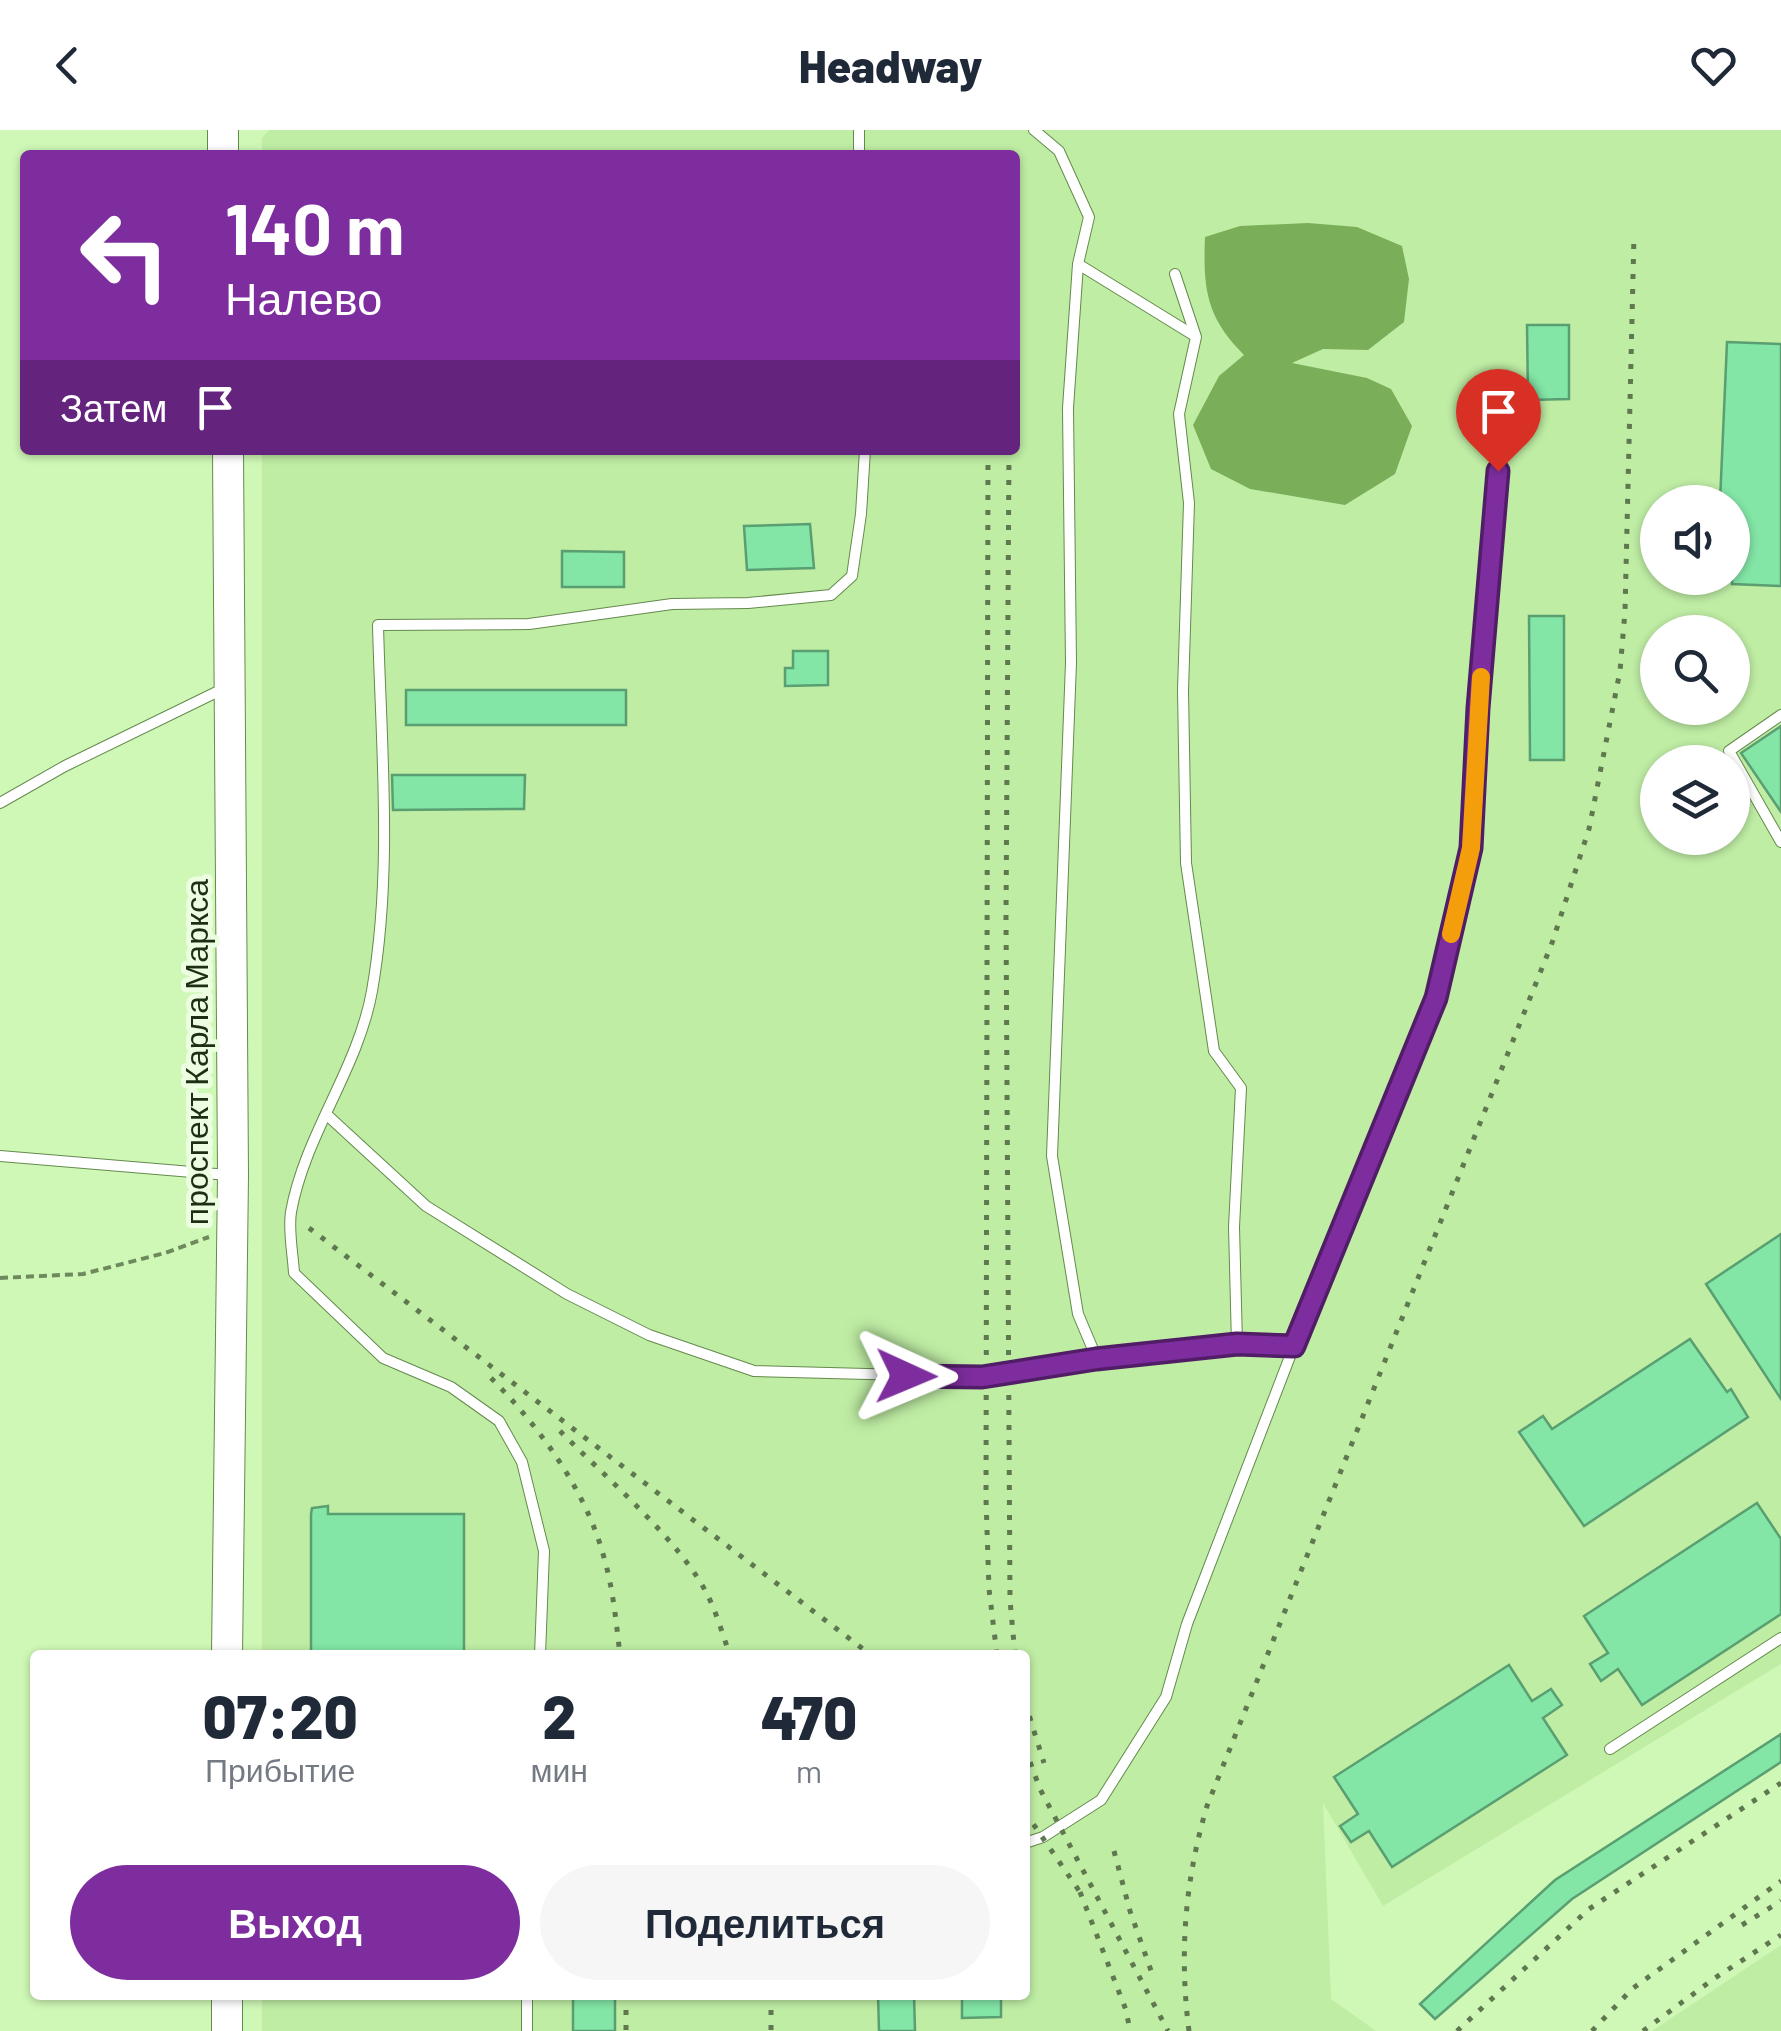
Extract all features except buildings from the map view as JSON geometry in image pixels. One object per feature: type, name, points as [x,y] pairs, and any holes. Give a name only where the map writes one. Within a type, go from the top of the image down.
[{"type":"main road","name":"проспект Карла Маркса","points":[[227,1650],[232,1176],[228,455]]},
{"type":"main road","points":[[227,2000],[227,2031]]},
{"type":"lane","points":[[1034,130],[1059,151],[1089,217],[1078,264],[1068,408],[1071,664],[1052,1156],[1078,1314],[1096,1359]]},
{"type":"lane","points":[[1078,264],[1196,337]]},
{"type":"lane","points":[[1175,274],[1196,337],[1179,414],[1189,503],[1183,690],[1186,863],[1214,1051],[1241,1088],[1234,1227],[1237,1344]]},
{"type":"lane","points":[[540,1650],[544,1551],[522,1462],[499,1421],[451,1386],[384,1358],[294,1273],[290,1217],[304,1157],[326,1114],[371,995],[384,903],[378,625],[529,624],[672,604],[832,595],[852,576],[862,514],[865,455]]},
{"type":"lane","points":[[1030,1841],[1101,1800],[1166,1697],[1187,1624],[1294,1346],[1436,998],[1471,848],[1478,708],[1498,471]]},
{"type":"lane","points":[[0,803],[65,766],[232,684]]},
{"type":"lane","points":[[1781,714],[1729,751],[1781,842]]},
{"type":"lane","points":[[326,1114],[426,1206],[567,1294],[649,1335],[754,1372],[982,1377],[1096,1359],[1237,1344],[1294,1346]]},
{"type":"lane","points":[[0,1156],[232,1176]]},
{"type":"lane","points":[[1610,1749],[1781,1638]]},
{"type":"lane","points":[[527,2000],[527,2031]]},
{"type":"path","points":[[0,1278],[83,1274],[165,1254],[230,1230]]},
{"type":"shaded area","points":[[269,130],[1781,130],[1781,1664],[1383,1906],[1323,1803],[1331,1999],[1376,2031],[262,2031],[262,2000],[1030,2000],[1030,1650],[262,1650],[262,455],[1020,455],[1020,150],[262,150],[262,138]]},
{"type":"shaded area","points":[[1308,223],[1357,227],[1402,246],[1409,279],[1404,322],[1368,350],[1323,349],[1292,363],[1367,378],[1391,389],[1412,426],[1395,474],[1345,505],[1250,489],[1211,469],[1193,425],[1219,376],[1244,355],[1214,315],[1206,287],[1205,237],[1240,226]]},
{"type":"shaded area","points":[[1781,1945],[1781,2031],[1652,2031]]},
{"type":"railway","points":[[1189,2031],[1184,1974],[1186,1917],[1207,1806],[1552,943],[1589,829],[1620,671],[1625,611],[1634,235]]},
{"type":"railway","points":[[988,455],[986,1499],[989,1589],[996,1650]]},
{"type":"railway","points":[[1009,455],[1006,917],[1010,1600],[1015,1650]]},
{"type":"railway","points":[[309,1228],[864,1650]]},
{"type":"railway","points":[[491,1378],[542,1437],[585,1506],[606,1566],[619,1650]]},
{"type":"railway","points":[[560,1431],[680,1554],[708,1596],[728,1650]]},
{"type":"railway","points":[[1030,1718],[1044,1763]]},
{"type":"railway","points":[[1030,1762],[1040,1789],[1168,2031]]},
{"type":"railway","points":[[1457,2031],[1589,1909],[1781,1783]]},
{"type":"railway","points":[[1030,1819],[1082,1895]]},
{"type":"railway","points":[[1114,1851],[1154,1979]]},
{"type":"railway","points":[[1592,2031],[1632,1989],[1781,1881]]},
{"type":"railway","points":[[1080,1892],[1126,2010],[1130,2031]]},
{"type":"railway","points":[[1742,1925],[1781,1901]]},
{"type":"railway","points":[[1643,2031],[1781,1935]]},
{"type":"railway","points":[[626,2000],[626,2031]]},
{"type":"railway","points":[[771,2000],[771,2031]]},
{"type":"slow traffic","points":[[1451,934],[1471,848],[1481,677]]},
{"type":"route","points":[[906,1376],[982,1377],[1096,1359],[1237,1344],[1294,1346],[1436,998],[1471,848],[1478,708],[1498,471]]}]
